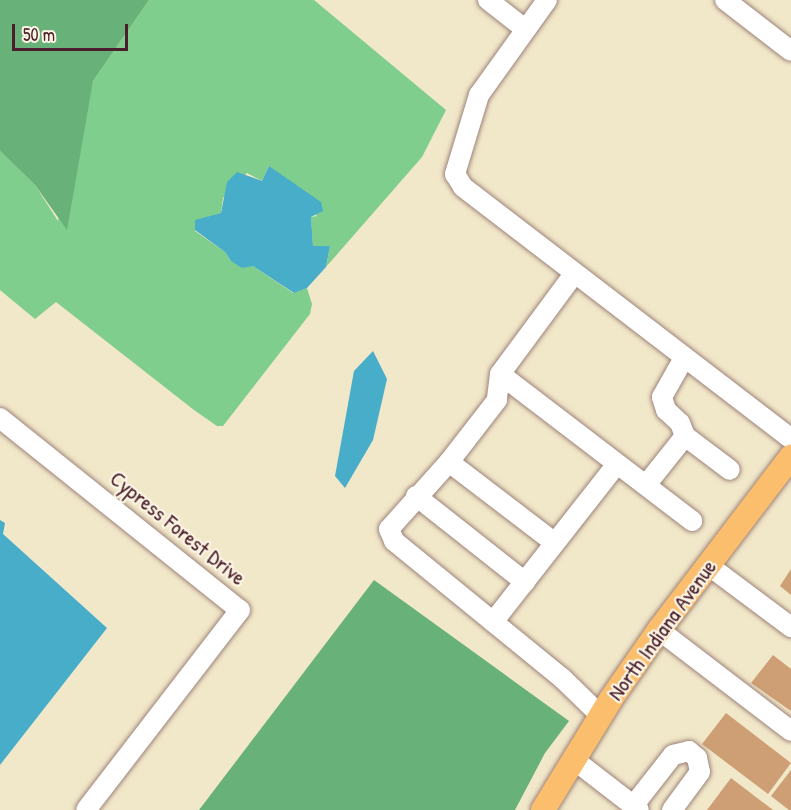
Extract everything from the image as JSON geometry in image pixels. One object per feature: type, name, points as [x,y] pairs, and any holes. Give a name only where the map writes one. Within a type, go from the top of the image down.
[{"type":"main road","name":"North Indiana Avenue","points":[[547,808],[573,759],[659,630],[791,457]]},
{"type":"street","points":[[488,0],[525,29]]},
{"type":"street","points":[[547,0],[479,95],[455,174],[463,187],[791,439]]},
{"type":"street","points":[[725,0],[791,51]]},
{"type":"street","points":[[574,274],[500,374],[497,400],[449,462],[416,496],[389,529],[394,541],[493,622],[601,716]]},
{"type":"street","points":[[684,357],[662,397],[666,411],[680,423],[685,436],[730,470]]},
{"type":"street","points":[[500,374],[692,521]]},
{"type":"street","name":"Cypress Forest Drive","points":[[0,417],[240,610],[86,810]]},
{"type":"street","points":[[646,485],[685,436]]},
{"type":"street","points":[[449,462],[555,543]]},
{"type":"street","points":[[493,622],[617,464]]},
{"type":"street","points":[[416,496],[525,582]]},
{"type":"street","points":[[708,565],[791,627]]},
{"type":"street","points":[[659,630],[791,730]]},
{"type":"street","points":[[573,759],[636,808],[673,755],[689,751],[697,758],[700,772],[672,810]]},
{"type":"green space","points":[[0,0],[149,0],[93,81],[67,230],[35,185],[0,151]]},
{"type":"green space","points":[[149,0],[314,0],[446,110],[422,157],[326,267],[330,246],[313,247],[311,217],[317,216],[269,166],[262,181],[247,173],[223,198],[221,213],[195,221],[195,231],[225,252],[231,261],[253,266],[293,293],[307,288],[312,304],[310,314],[223,426],[217,426],[194,410],[56,302],[35,319],[0,290],[0,151],[35,185],[58,221],[93,81]]},
{"type":"green space","points":[[374,580],[569,721],[545,753],[515,810],[199,810]]},
{"type":"water","points":[[269,166],[321,202],[323,211],[311,217],[313,246],[330,246],[326,267],[307,288],[294,293],[253,266],[242,268],[231,261],[225,252],[195,230],[195,220],[221,213],[227,182],[237,172],[262,181]]},
{"type":"water","points":[[373,351],[387,379],[373,440],[345,488],[335,476],[354,371]]},
{"type":"water","points":[[0,520],[5,523],[3,534],[107,628],[0,765]]},
{"type":"building","points":[[791,569],[791,595],[780,586]]},
{"type":"building","points":[[773,655],[791,669],[791,711],[751,683]]},
{"type":"building","points":[[726,713],[791,763],[768,794],[702,744]]},
{"type":"building","points":[[791,770],[791,810],[789,810],[771,796]]},
{"type":"building","points":[[731,778],[773,810],[707,810]]}]
